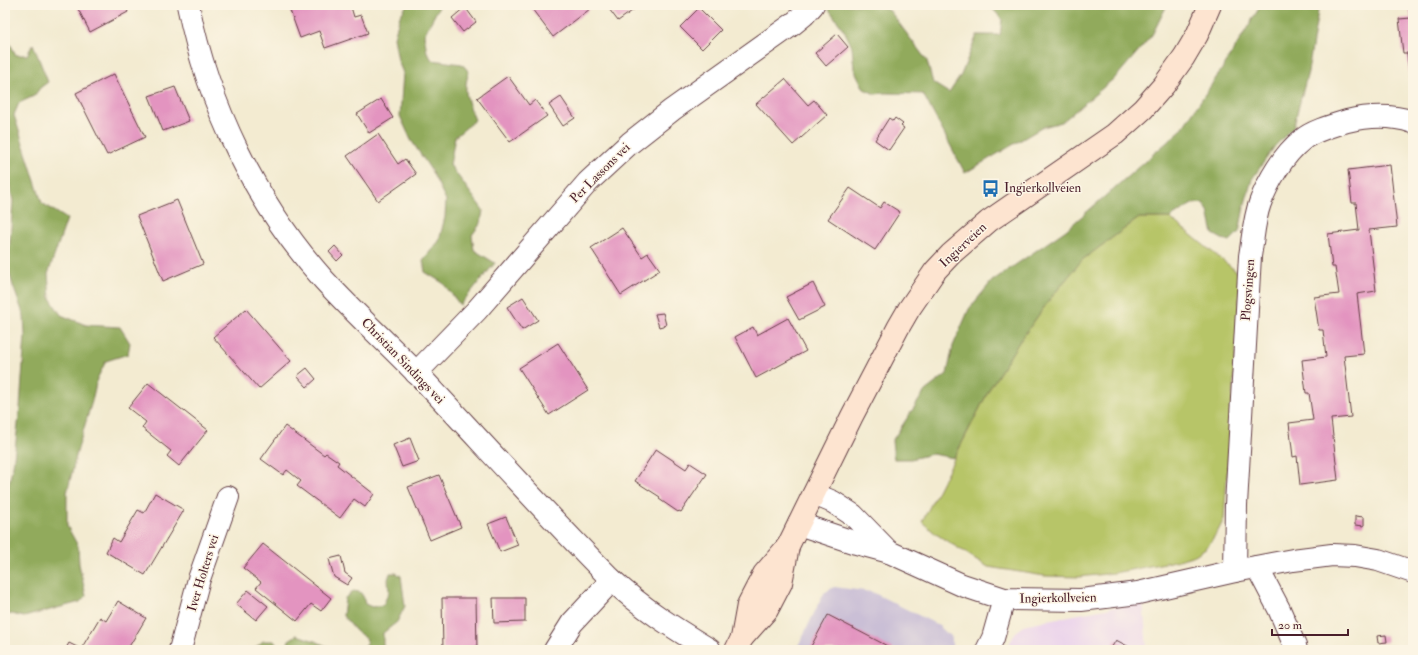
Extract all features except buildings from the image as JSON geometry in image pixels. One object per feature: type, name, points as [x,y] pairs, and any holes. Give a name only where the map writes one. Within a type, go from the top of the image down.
[{"type":"main road","name":"Ingierveien","points":[[739,644],[748,605],[764,574],[788,546],[852,416],[898,328],[936,271],[951,254],[989,221],[1109,138],[1143,109],[1164,85],[1184,57],[1197,35],[1210,5]]},
{"type":"street","name":"Christian Sindings vei","points":[[188,5],[197,43],[212,90],[248,171],[270,208],[324,279],[416,373],[612,580],[653,615],[710,650]]},
{"type":"street","name":"Per Lassons vei","points":[[416,373],[477,310],[588,182],[630,143],[672,110],[793,24],[813,5]]},
{"type":"street","name":"Plogsvingen","points":[[1235,571],[1236,505],[1250,256],[1260,203],[1270,182],[1284,159],[1303,139],[1330,126],[1356,119],[1384,116],[1413,122]]},
{"type":"street","name":"Ingierkollveien","points":[[814,494],[832,502],[853,515],[889,552]]},
{"type":"street","name":"Iver Holters vei","points":[[180,650],[199,579],[228,497]]},
{"type":"street","name":"Ingierkollveien","points":[[799,524],[856,543],[889,552],[962,585],[1004,599],[1088,599],[1138,593],[1235,571],[1293,560],[1332,555],[1355,556],[1378,560],[1413,572]]},
{"type":"street","points":[[1257,567],[1279,609],[1296,650]]},
{"type":"street","points":[[555,650],[572,623],[612,580]]},
{"type":"street","points":[[987,650],[993,638],[1004,599]]},
{"type":"shaded area","points":[[834,587],[872,592],[938,625],[952,638],[952,650],[796,650],[824,593]]},
{"type":"shaded area","points":[[1143,602],[1147,650],[1006,650],[1016,632],[1027,624]]},
{"type":"green space","points":[[407,5],[440,5],[424,35],[427,52],[432,60],[462,64],[469,72],[466,91],[468,102],[475,120],[455,137],[450,165],[483,210],[481,223],[472,235],[474,250],[495,263],[460,305],[443,283],[425,272],[423,260],[439,241],[445,217],[446,200],[431,170],[411,140],[400,116],[403,73],[398,61],[394,37],[400,16]]},
{"type":"green space","points":[[829,5],[879,5],[890,11],[927,61],[933,83],[949,93],[961,75],[977,35],[1000,35],[1002,19],[989,5],[1167,5],[1152,35],[1117,76],[1062,122],[1043,127],[965,173],[923,94],[875,94],[864,89],[854,69],[852,47],[845,32],[828,8]]},
{"type":"green space","points":[[1261,5],[1319,5],[1308,72],[1293,128],[1275,146],[1252,179],[1239,232],[1230,241],[1213,234],[1208,211],[1203,203],[1192,204],[1170,218],[1139,218],[1082,260],[1050,299],[1017,345],[990,388],[954,458],[932,454],[911,459],[894,459],[892,441],[925,391],[947,374],[953,346],[969,309],[992,281],[1066,230],[1181,130],[1224,66]]},
{"type":"green space","points":[[5,34],[16,55],[27,55],[33,44],[48,82],[40,88],[34,96],[19,103],[14,115],[42,203],[67,219],[48,274],[50,298],[61,315],[86,325],[120,327],[130,343],[128,354],[106,361],[97,379],[67,493],[67,526],[78,546],[79,564],[86,596],[80,602],[24,617],[12,614],[5,615],[5,500],[13,466],[20,407],[25,335],[24,316],[8,268],[13,201],[5,170]]},
{"type":"green space","points":[[1139,218],[1170,218],[1241,275],[1224,519],[1207,547],[1195,555],[1175,561],[1114,573],[1079,577],[1045,576],[988,567],[936,534],[922,522],[990,388],[1017,345],[1050,299],[1082,260]]},
{"type":"green space","points":[[390,573],[396,573],[401,576],[405,606],[397,622],[383,633],[383,645],[389,650],[365,650],[367,639],[356,631],[343,616],[345,598],[353,591],[360,592],[363,596],[365,604],[372,607],[383,605],[389,592],[388,579]]},
{"type":"green space","points":[[297,635],[335,650],[286,650],[289,640]]},
{"type":"green space","points":[[263,641],[274,641],[280,650],[253,650]]},
{"type":"place","name":"Ingierkollveien","points":[[991,188]]}]
